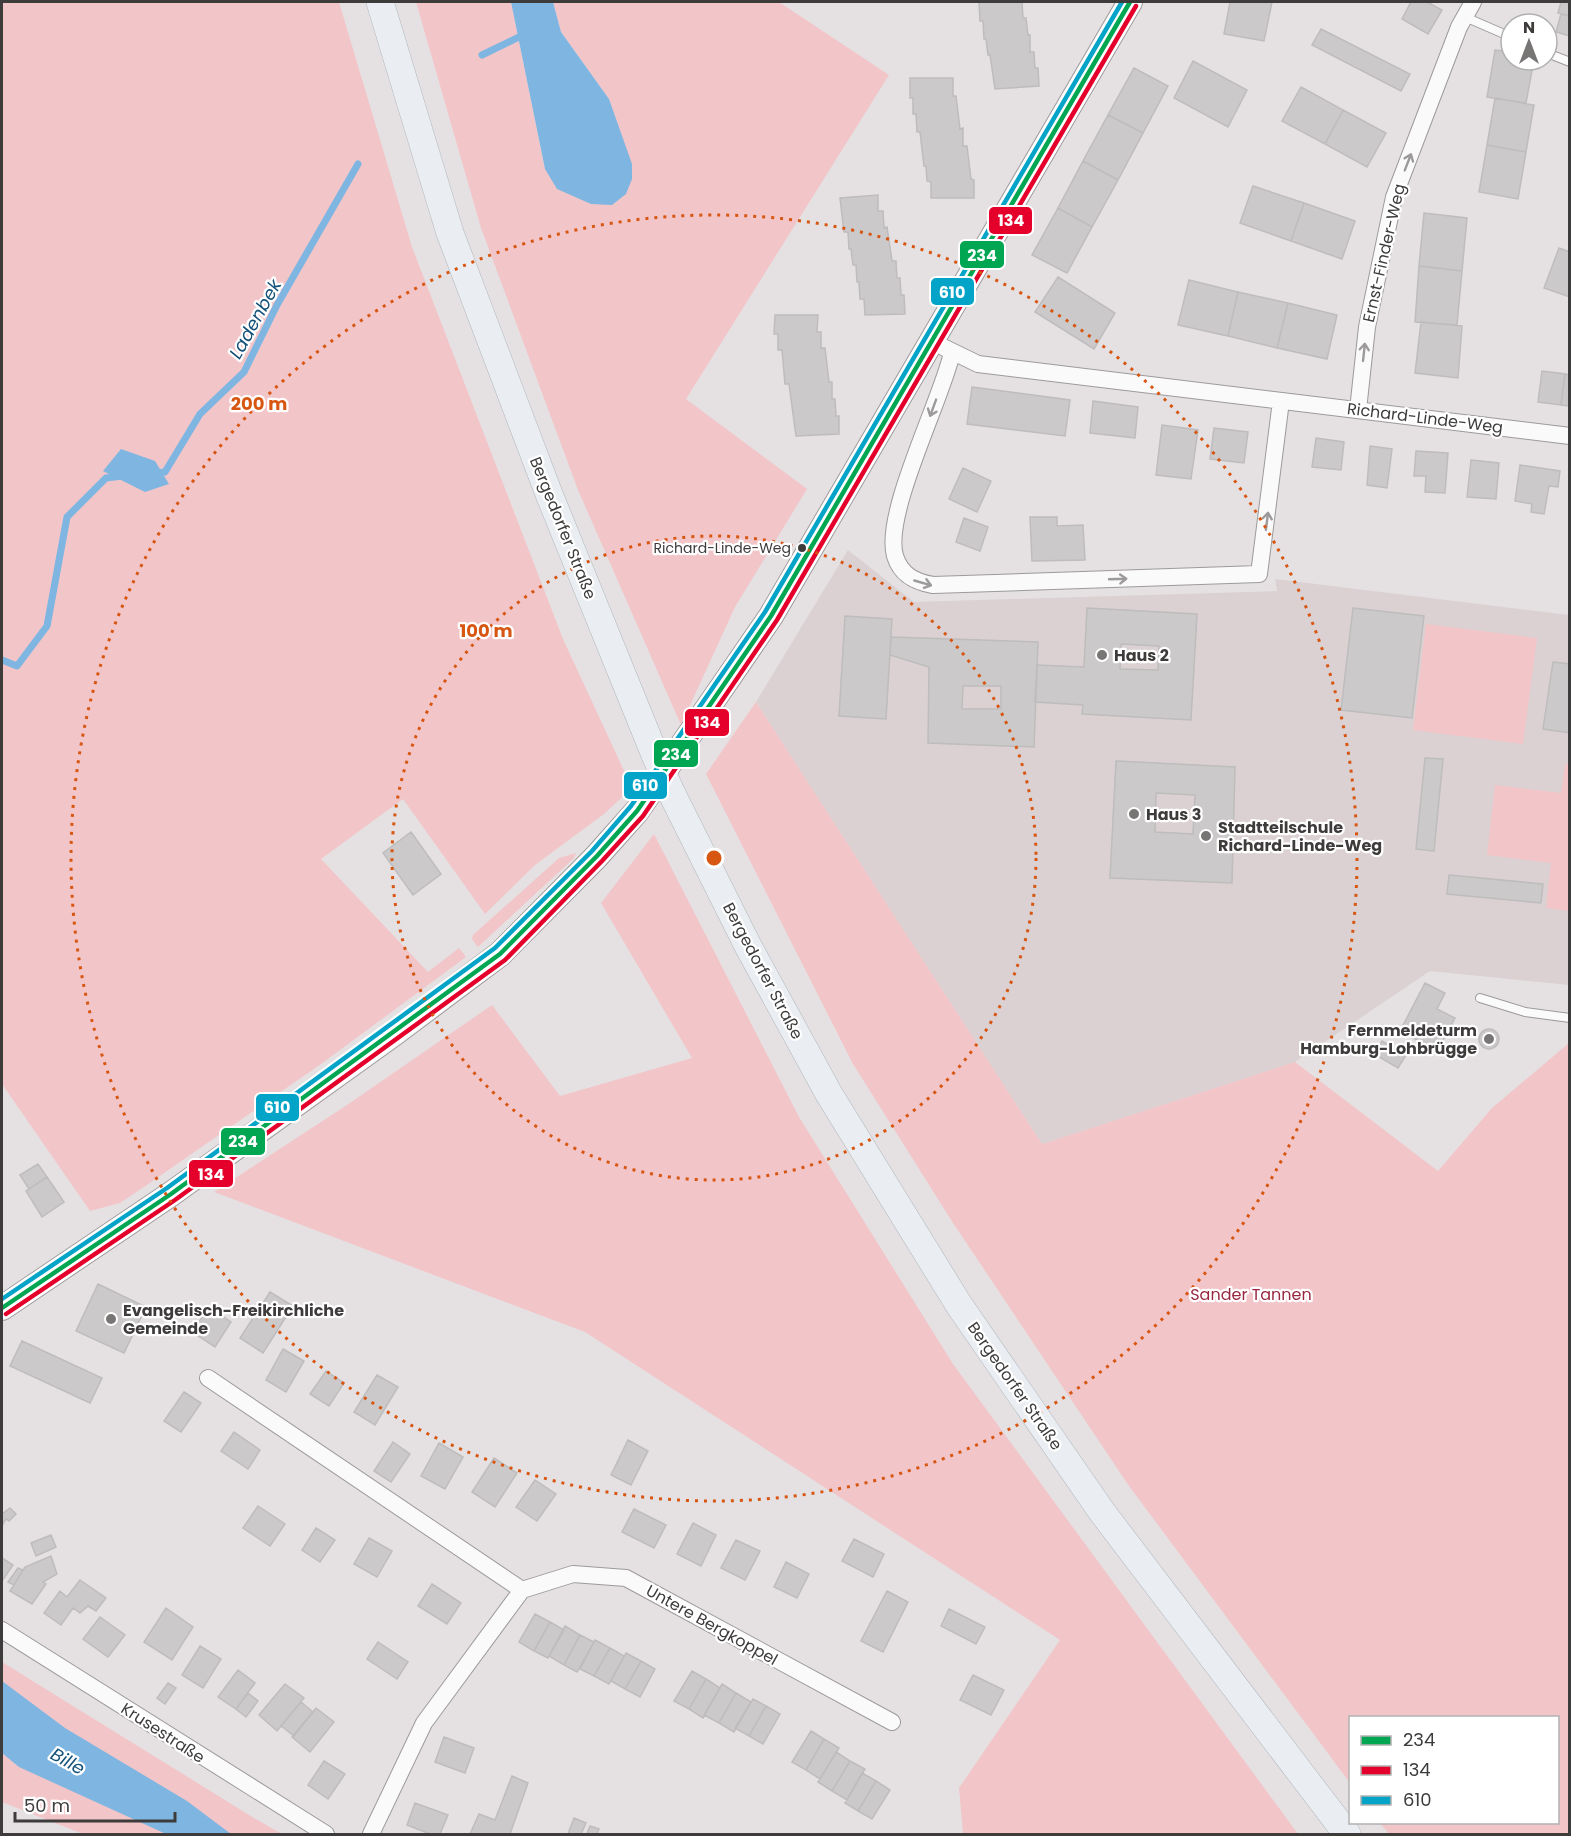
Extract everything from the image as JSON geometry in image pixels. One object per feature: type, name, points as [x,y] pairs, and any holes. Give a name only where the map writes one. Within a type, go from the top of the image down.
[{"type":"main road","name":"Bergedorfer Straße","points":[[380,2],[450,233],[549,494],[664,773],[748,946],[829,1094],[959,1305],[1102,1512],[1347,1834]]},
{"type":"street","points":[[2,1308],[171,1194],[395,1033],[500,954],[638,811],[771,616],[942,347],[1130,2]]},
{"type":"street","name":"Ernst-Finder-Weg","points":[[1358,410],[1367,327],[1394,197],[1473,2]]},
{"type":"street","points":[[942,347],[893,539],[895,556],[904,572],[919,583],[933,585],[1259,574],[1281,401]]},
{"type":"street","name":"Richard-Linde-Weg","points":[[942,347],[978,364],[1569,436]]},
{"type":"street","points":[[208,1378],[522,1590],[424,1723],[370,1834]]},
{"type":"street","name":"Untere Bergkoppel","points":[[522,1590],[573,1574],[626,1578],[892,1722]]},
{"type":"street","name":"Krusestraße","points":[[2,1630],[326,1834]]},
{"type":"lane","points":[[1465,17],[1499,32]]},
{"type":"lane","points":[[1480,998],[1525,1012],[1569,1018]]},
{"type":"shaded area","name":"Stadtteilschule Richard-Linde-Weg","points":[[848,550],[914,602],[1277,591],[1275,579],[1569,615],[1569,985],[1430,971],[1295,1062],[1042,1144],[756,702]]},
{"type":"green space","points":[[2,2],[339,2],[412,247],[563,639],[632,788],[604,814],[535,865],[485,914],[403,799],[321,859],[428,972],[459,948],[466,957],[321,1064],[144,1187],[120,1203],[90,1211],[2,1084]]},
{"type":"green space","points":[[416,2],[511,2],[545,169],[609,99],[561,32],[553,2],[779,2],[889,75],[686,399],[807,489],[735,607],[681,725],[578,490],[481,228]]},
{"type":"green space","points":[[1426,624],[1537,638],[1523,744],[1413,730]]},
{"type":"green space","name":"Sander Tannen","points":[[756,702],[1042,1144],[1295,1062],[1438,1171],[1492,1108],[1569,1043],[1569,1834],[1389,1834],[1381,1824],[1559,1824],[1559,1716],[1349,1716],[1349,1782],[1129,1486],[953,1223],[853,1064],[706,774]]},
{"type":"green space","points":[[1565,764],[1570,765],[1569,911],[1546,908],[1551,863],[1487,855],[1495,785],[1561,793]]},
{"type":"green space","points":[[654,834],[799,1117],[953,1364],[1298,1834],[963,1834],[959,1788],[1060,1640],[585,1332],[214,1192],[347,1105],[492,1005],[560,1096],[692,1058],[601,903]]},
{"type":"green space","points":[[576,853],[573,859],[478,947],[472,939],[473,935],[559,858]]},
{"type":"green space","points":[[2,1662],[282,1834],[83,1834],[2,1802]]},
{"type":"water","points":[[511,2],[553,2],[561,32],[609,99],[632,164],[632,179],[626,194],[612,205],[591,204],[557,189],[545,169]]},
{"type":"water","points":[[121,449],[155,461],[169,484],[145,492],[103,471]]},
{"type":"water","name":"Bille","points":[[2,1681],[65,1728],[187,1801],[231,1834],[166,1834],[19,1767],[2,1753]]},
{"type":"building","points":[[979,2],[1022,2],[1023,18],[1026,18],[1028,35],[1030,35],[1030,52],[1034,52],[1035,68],[1038,68],[1039,86],[995,89],[990,55],[988,55],[986,39],[984,39],[983,21],[980,21]]},
{"type":"building","points":[[1230,2],[1272,2],[1264,41],[1224,34]]},
{"type":"building","points":[[1411,2],[1427,2],[1442,10],[1428,34],[1402,19]]},
{"type":"building","points":[[1561,2],[1570,2],[1570,16],[1558,12]]},
{"type":"building","points":[[1561,14],[1570,16],[1570,36],[1559,33]]},
{"type":"building","points":[[1321,29],[1410,74],[1401,91],[1312,45]]},
{"type":"building","points":[[1495,50],[1499,50],[1499,72],[1532,72],[1526,103],[1487,97]]},
{"type":"building","points":[[1193,61],[1247,90],[1228,127],[1174,98]]},
{"type":"building","points":[[1134,68],[1168,86],[1143,133],[1108,115]]},
{"type":"building","points":[[910,78],[953,78],[953,96],[956,96],[960,129],[963,128],[963,146],[967,146],[971,179],[974,180],[974,198],[931,198],[931,182],[927,181],[920,132],[917,132],[916,114],[913,114],[913,98],[910,98]]},
{"type":"building","points":[[1301,87],[1343,110],[1325,144],[1282,121]]},
{"type":"building","points":[[1495,98],[1534,105],[1526,152],[1487,145]]},
{"type":"building","points":[[1343,110],[1386,133],[1367,167],[1325,144]]},
{"type":"building","points":[[1108,115],[1143,133],[1118,180],[1083,161]]},
{"type":"building","points":[[1487,145],[1526,152],[1518,199],[1479,192]]},
{"type":"building","points":[[1083,161],[1118,180],[1092,227],[1058,208]]},
{"type":"building","points":[[1253,186],[1304,203],[1291,241],[1240,223]]},
{"type":"building","points":[[878,195],[878,211],[883,211],[884,228],[887,227],[892,261],[896,261],[901,295],[904,295],[905,314],[865,315],[864,299],[860,299],[856,265],[853,265],[851,249],[849,249],[848,232],[844,232],[840,198]]},
{"type":"building","points":[[1304,203],[1355,221],[1342,259],[1291,241]]},
{"type":"building","points":[[1058,208],[1092,227],[1067,273],[1032,255]]},
{"type":"building","points":[[1424,213],[1467,218],[1462,271],[1419,266]]},
{"type":"building","points":[[1559,248],[1570,252],[1570,297],[1544,288]]},
{"type":"building","points":[[1419,266],[1462,271],[1457,325],[1415,322]]},
{"type":"building","points":[[1058,277],[1115,313],[1094,349],[1035,312]]},
{"type":"building","points":[[1189,280],[1238,292],[1228,336],[1178,325]]},
{"type":"building","points":[[1238,292],[1288,303],[1277,348],[1228,336]]},
{"type":"building","points":[[1288,303],[1337,315],[1327,359],[1277,348]]},
{"type":"building","points":[[775,315],[818,315],[817,332],[821,332],[821,348],[825,348],[829,382],[832,382],[832,399],[835,399],[836,416],[839,416],[839,434],[796,436],[789,384],[785,384],[782,350],[778,350],[778,334],[774,334]]},
{"type":"building","points":[[1421,322],[1462,326],[1458,378],[1415,373]]},
{"type":"building","points":[[1542,371],[1565,374],[1561,405],[1538,402]]},
{"type":"building","points":[[1565,374],[1570,375],[1570,406],[1561,405]]},
{"type":"building","points":[[972,387],[1070,400],[1065,436],[967,424]]},
{"type":"building","points":[[1093,401],[1138,407],[1135,438],[1090,433]]},
{"type":"building","points":[[1162,425],[1198,430],[1191,479],[1156,475]]},
{"type":"building","points":[[1214,428],[1248,432],[1244,463],[1210,459]]},
{"type":"building","points":[[1316,438],[1344,442],[1341,470],[1312,467]]},
{"type":"building","points":[[1370,446],[1392,449],[1387,488],[1367,485]]},
{"type":"building","points":[[1416,451],[1448,453],[1445,493],[1425,492],[1426,476],[1414,476]]},
{"type":"building","points":[[1471,460],[1499,463],[1496,499],[1467,497]]},
{"type":"building","points":[[1520,465],[1560,471],[1558,487],[1549,486],[1544,514],[1531,512],[1532,504],[1515,501]]},
{"type":"building","points":[[963,468],[991,481],[977,512],[949,499]]},
{"type":"building","points":[[1030,517],[1057,517],[1057,526],[1083,525],[1085,560],[1032,561]]},
{"type":"building","points":[[964,518],[988,527],[980,551],[956,542]]},
{"type":"building","name":"Haus 2","points":[[1087,608],[1197,614],[1191,720],[1082,714],[1083,705],[1035,702],[1037,665],[1084,667]],"holes":[[[1121,644],[1159,646],[1158,670],[1120,669]]]},
{"type":"building","points":[[1353,608],[1424,616],[1412,718],[1341,710]]},
{"type":"building","points":[[845,616],[892,619],[886,719],[839,716]]},
{"type":"building","points":[[891,637],[1038,642],[1034,747],[928,743],[929,667],[890,655]],"holes":[[[963,686],[1001,686],[1001,709],[962,709]]]},
{"type":"building","points":[[1553,662],[1570,664],[1570,733],[1543,729]]},
{"type":"building","points":[[1425,758],[1443,759],[1434,851],[1416,849]]},
{"type":"building","name":"Haus 3","points":[[1116,761],[1235,767],[1232,883],[1110,878]],"holes":[[[1156,793],[1195,795],[1193,834],[1155,832]]]},
{"type":"building","points":[[411,832],[441,874],[413,895],[383,853]]},
{"type":"building","points":[[1449,875],[1543,884],[1541,903],[1447,894]]},
{"type":"building","points":[[1425,983],[1445,993],[1437,1009],[1455,1018],[1437,1051],[1400,1031]]},
{"type":"building","name":"Fernmeldeturm Hamburg-Lohbrügge","points":[[1489,1029],[1496,1032],[1499,1039],[1496,1046],[1489,1049],[1482,1046],[1479,1039],[1482,1032]]},
{"type":"building","points":[[1382,1041],[1406,1055],[1398,1068],[1374,1054]]},
{"type":"building","points":[[38,1164],[47,1177],[29,1189],[20,1175]]},
{"type":"building","points":[[47,1177],[64,1202],[42,1217],[26,1191]]},
{"type":"building","name":"Evangelisch-Freikirchliche Gemeinde","points":[[98,1284],[146,1307],[124,1353],[76,1331]]},
{"type":"building","points":[[270,1292],[293,1306],[263,1353],[240,1338]]},
{"type":"building","points":[[209,1307],[231,1322],[215,1347],[192,1332]]},
{"type":"building","points":[[22,1341],[102,1378],[90,1403],[10,1366]]},
{"type":"building","points":[[283,1349],[304,1361],[286,1392],[266,1380]]},
{"type":"building","points":[[326,1371],[344,1383],[329,1406],[310,1394]]},
{"type":"building","points":[[377,1375],[398,1387],[375,1425],[354,1412]]},
{"type":"building","points":[[184,1392],[201,1403],[181,1432],[164,1421]]},
{"type":"building","points":[[234,1432],[260,1450],[248,1469],[221,1451]]},
{"type":"building","points":[[628,1440],[648,1451],[631,1485],[611,1475]]},
{"type":"building","points":[[393,1442],[410,1454],[391,1482],[374,1471]]},
{"type":"building","points":[[439,1443],[463,1457],[445,1489],[421,1476]]},
{"type":"building","points":[[494,1458],[517,1473],[495,1507],[472,1492]]},
{"type":"building","points":[[535,1480],[556,1494],[537,1521],[516,1507]]},
{"type":"building","points":[[258,1506],[285,1524],[270,1546],[243,1528]]},
{"type":"building","points":[[10,1508],[16,1514],[9,1521],[6,1519],[2,1526],[2,1514]]},
{"type":"building","points":[[634,1509],[666,1525],[654,1548],[622,1532]]},
{"type":"building","points":[[693,1523],[716,1535],[701,1566],[677,1554]]},
{"type":"building","points":[[316,1528],[335,1540],[320,1562],[302,1550]]},
{"type":"building","points":[[51,1535],[56,1547],[36,1556],[31,1543]]},
{"type":"building","points":[[369,1538],[392,1551],[377,1577],[354,1564]]},
{"type":"building","points":[[854,1539],[884,1554],[873,1577],[842,1561]]},
{"type":"building","points":[[736,1540],[760,1551],[745,1580],[721,1568]]},
{"type":"building","points":[[51,1556],[57,1574],[43,1582],[46,1584],[32,1604],[10,1591],[25,1567]]},
{"type":"building","points":[[2,1558],[13,1565],[2,1581]]},
{"type":"building","points":[[786,1562],[809,1574],[797,1598],[774,1587]]},
{"type":"building","points":[[18,1568],[23,1570],[14,1585],[8,1582]]},
{"type":"building","points":[[80,1580],[106,1598],[96,1611],[88,1606],[80,1613],[73,1608],[61,1625],[44,1613],[60,1591],[67,1597]]},
{"type":"building","points":[[432,1584],[461,1603],[447,1624],[418,1606]]},
{"type":"building","points":[[887,1591],[908,1602],[883,1652],[861,1641]]},
{"type":"building","points":[[166,1608],[193,1627],[172,1660],[144,1642]]},
{"type":"building","points":[[949,1609],[985,1627],[976,1644],[941,1626]]},
{"type":"building","points":[[535,1614],[550,1622],[534,1651],[519,1642]]},
{"type":"building","points":[[100,1617],[125,1635],[108,1657],[83,1639]]},
{"type":"building","points":[[550,1622],[564,1630],[548,1658],[534,1651]]},
{"type":"building","points":[[565,1626],[580,1635],[564,1665],[549,1656]]},
{"type":"building","points":[[580,1635],[594,1642],[577,1672],[564,1665]]},
{"type":"building","points":[[595,1640],[610,1648],[594,1676],[580,1669]]},
{"type":"building","points":[[378,1642],[408,1662],[397,1679],[367,1659]]},
{"type":"building","points":[[200,1646],[221,1659],[203,1688],[182,1675]]},
{"type":"building","points":[[610,1648],[624,1656],[609,1684],[594,1676]]},
{"type":"building","points":[[626,1653],[641,1661],[625,1689],[611,1681]]},
{"type":"building","points":[[641,1661],[655,1669],[640,1697],[625,1689]]},
{"type":"building","points":[[238,1670],[255,1683],[236,1709],[218,1697]]},
{"type":"building","points":[[692,1671],[706,1679],[689,1709],[674,1701]]},
{"type":"building","points":[[973,1675],[1004,1690],[991,1715],[960,1700]]},
{"type":"building","points":[[706,1679],[720,1688],[703,1718],[689,1709]]},
{"type":"building","points":[[168,1683],[176,1688],[165,1704],[157,1698]]},
{"type":"building","points":[[285,1684],[304,1698],[277,1731],[259,1715]]},
{"type":"building","points":[[722,1684],[736,1693],[719,1723],[704,1715]]},
{"type":"building","points":[[248,1693],[258,1701],[246,1717],[236,1709]]},
{"type":"building","points":[[736,1693],[751,1702],[734,1732],[719,1723]]},
{"type":"building","points":[[753,1699],[766,1706],[749,1736],[735,1728]]},
{"type":"building","points":[[301,1702],[313,1712],[294,1736],[281,1726]]},
{"type":"building","points":[[766,1706],[780,1714],[763,1744],[749,1736]]},
{"type":"building","points":[[316,1708],[334,1722],[310,1752],[292,1737]]},
{"type":"building","points":[[811,1731],[824,1739],[806,1770],[792,1762]]},
{"type":"building","points":[[444,1737],[474,1748],[465,1773],[435,1762]]},
{"type":"building","points":[[824,1739],[839,1748],[820,1779],[806,1770]]},
{"type":"building","points":[[836,1752],[850,1761],[832,1791],[818,1782]]},
{"type":"building","points":[[324,1761],[345,1774],[328,1799],[308,1785]]},
{"type":"building","points":[[850,1761],[865,1769],[847,1800],[832,1791]]},
{"type":"building","points":[[862,1773],[876,1781],[858,1811],[845,1803]]},
{"type":"building","points":[[512,1776],[528,1783],[510,1834],[470,1834],[479,1814],[495,1820]]},
{"type":"building","points":[[876,1781],[890,1790],[872,1819],[858,1811]]},
{"type":"building","points":[[415,1803],[448,1815],[440,1834],[430,1834],[407,1825]]},
{"type":"building","points":[[574,1818],[586,1823],[581,1834],[568,1834]]},
{"type":"building","points":[[590,1826],[599,1829],[597,1834],[587,1834]]},
{"type":"waterway","name":"Ladenbek","points":[[482,55],[527,33]]},
{"type":"waterway","name":"Ladenbek","points":[[155,473],[165,472],[200,414],[244,372],[277,305],[358,164]]},
{"type":"waterway","name":"Ladenbek","points":[[2,660],[17,666],[47,626],[67,517],[106,478],[123,476]]},
{"type":"transit line","name":"610","points":[[2,1299],[167,1188],[495,948],[592,851],[631,806],[765,612],[1122,2]]},
{"type":"transit line","name":"234","points":[[2,1308],[171,1194],[500,954],[597,856],[637,811],[771,616],[1130,2]]},
{"type":"transit line","name":"134","points":[[6,1314],[175,1200],[505,960],[643,816],[777,620],[1136,6]]},
{"type":"place","name":"Richard-Linde-Weg","points":[[802,548]]},
{"type":"place","name":"Haus 2","points":[[1102,655]]},
{"type":"place","name":"Haus 3","points":[[1134,814]]},
{"type":"place","name":"Stadtteilschule Richard-Linde-Weg","points":[[1206,836]]},
{"type":"place","name":"Fernmeldeturm Hamburg-Lohbrügge","points":[[1489,1039]]},
{"type":"place","name":"Evangelisch-Freikirchliche Gemeinde","points":[[111,1319]]}]
